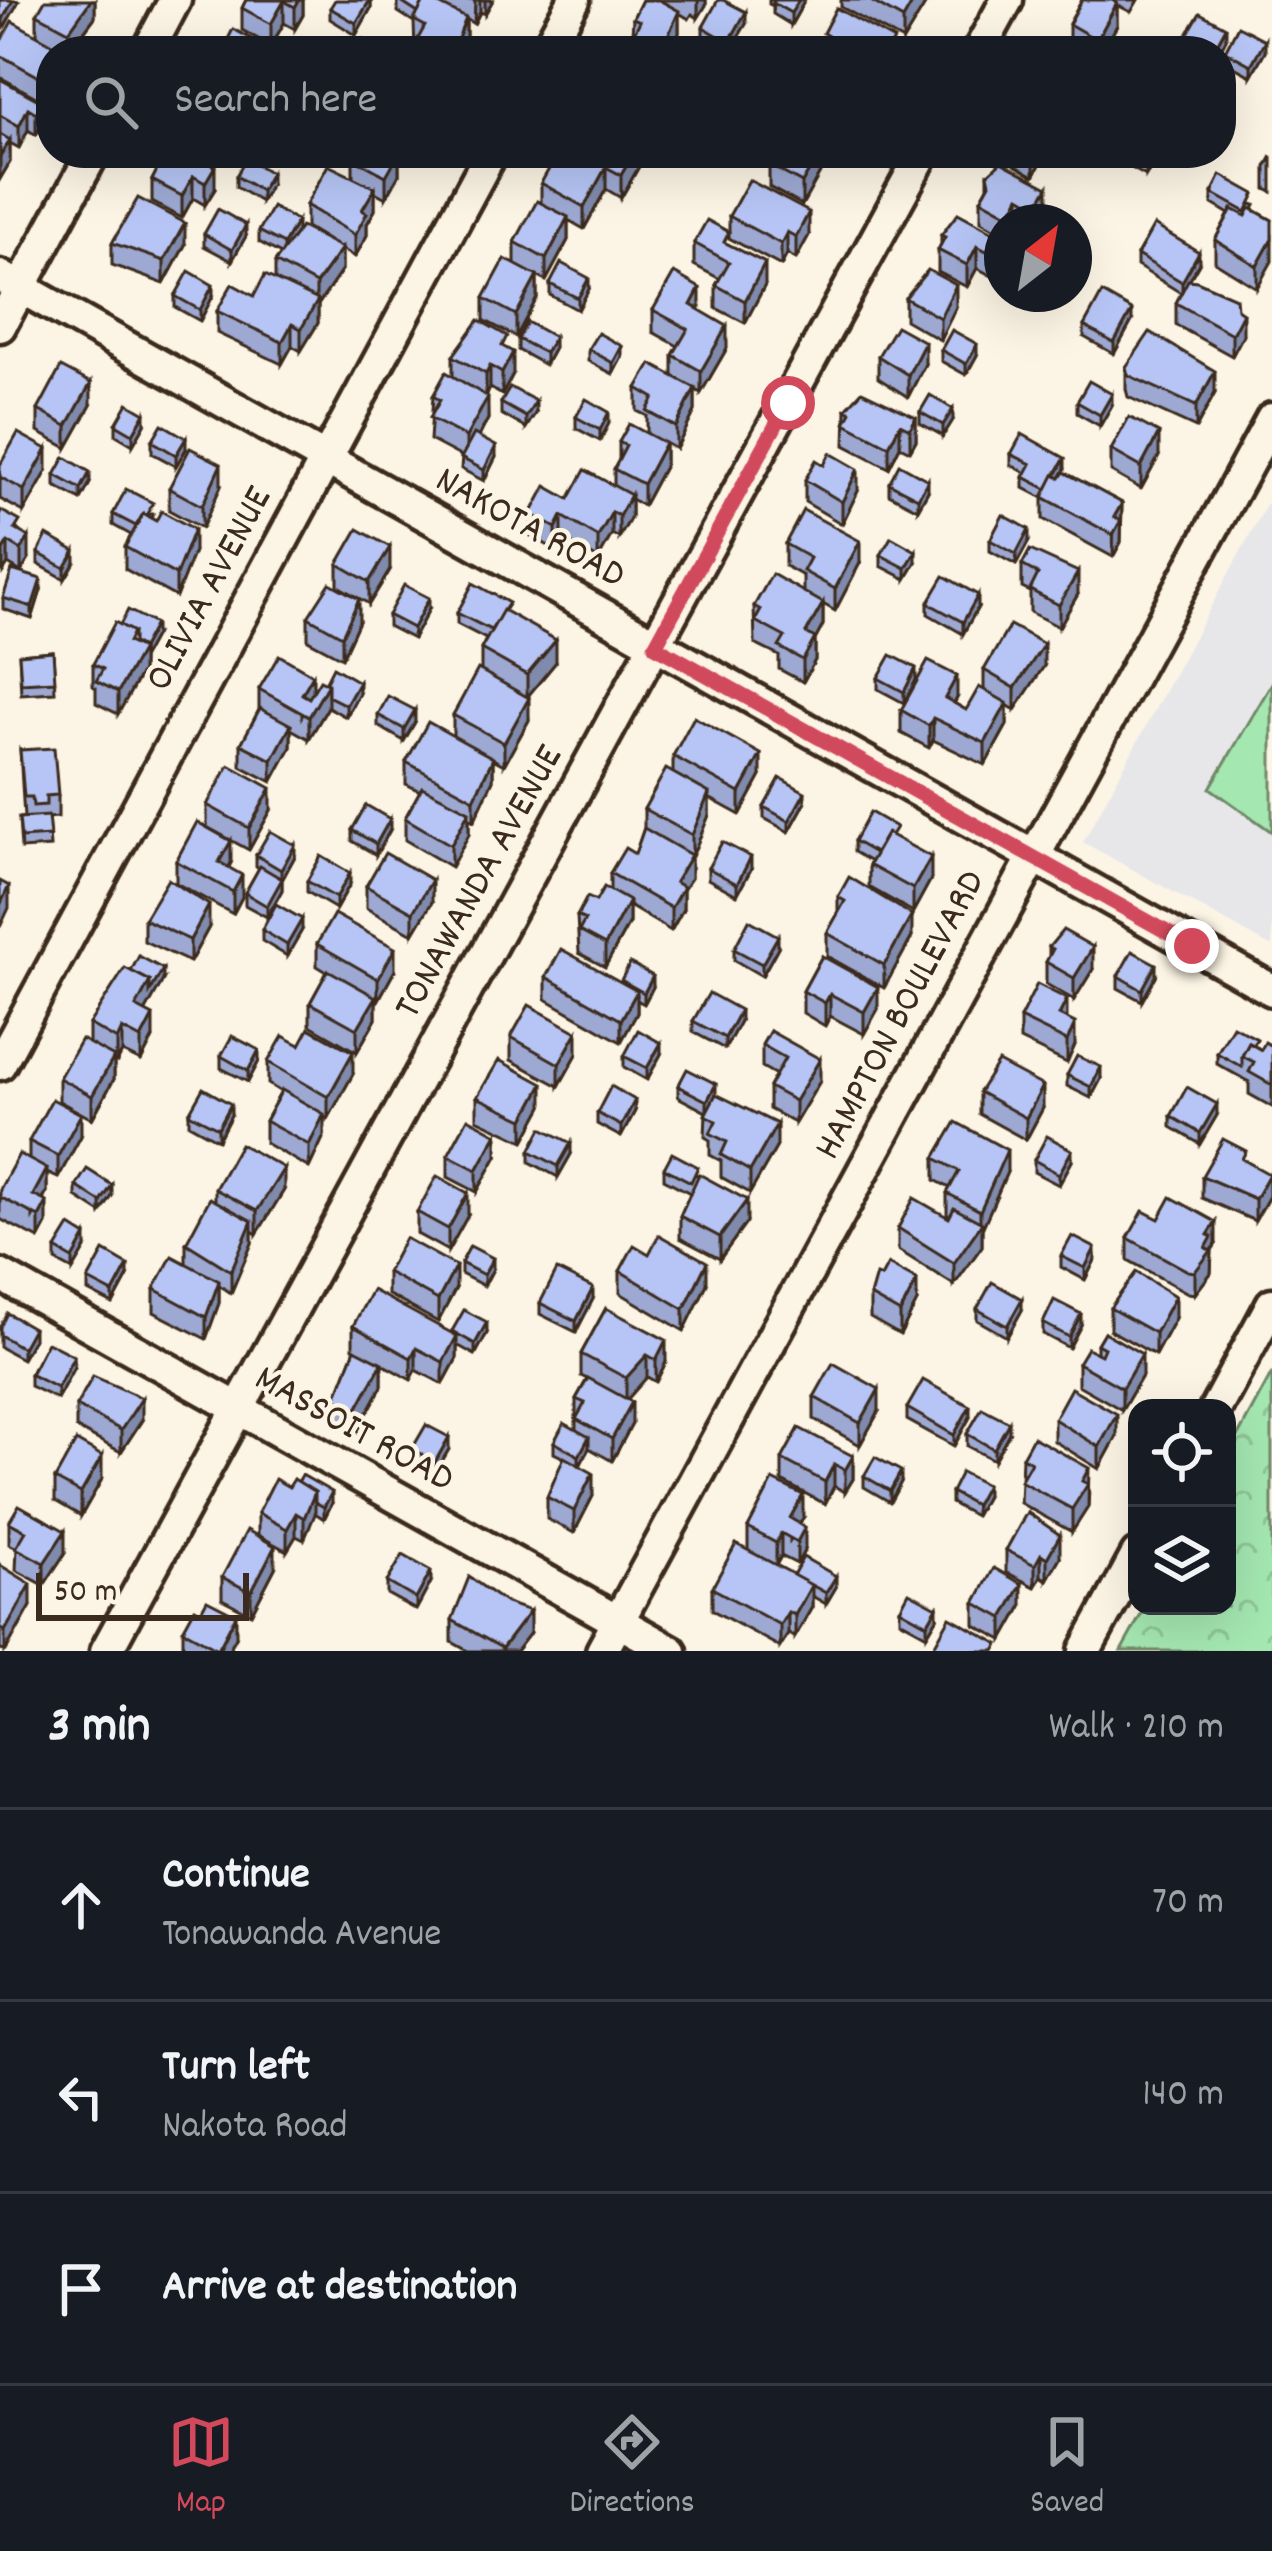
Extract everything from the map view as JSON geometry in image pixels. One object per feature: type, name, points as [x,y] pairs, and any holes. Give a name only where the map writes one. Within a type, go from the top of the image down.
[{"type":"street","points":[[156,36],[176,0]]},
{"type":"street","points":[[554,36],[574,0]]},
{"type":"street","points":[[987,36],[1007,0]]},
{"type":"street","points":[[0,326],[10,281],[83,168]]},
{"type":"street","name":"OLIVIA AVENUE","points":[[5,1047],[483,168]]},
{"type":"street","name":"TONAWANDA AVENUE","points":[[106,1651],[915,168]]},
{"type":"street","name":"NAKOTA ROAD","points":[[10,281],[1272,990]]},
{"type":"street","name":"HAMPTON BOULEVARD","points":[[602,1651],[1272,419]]},
{"type":"street","name":"MASSOIT ROAD","points":[[0,1275],[671,1651]]},
{"type":"street","points":[[1221,1399],[1272,1304]]},
{"type":"street","points":[[1085,1651],[1128,1572]]},
{"type":"shaded area","points":[[1272,494],[1272,947],[1083,842]]},
{"type":"green space","points":[[1272,683],[1272,832],[1210,788]]},
{"type":"green space","points":[[1272,1373],[1272,1651],[1121,1651],[1141,1615],[1236,1615],[1236,1439]]},
{"type":"building","points":[[0,0],[13,0],[3,19],[0,18]]},
{"type":"building","points":[[45,0],[91,0],[69,31],[37,14]]},
{"type":"building","points":[[246,0],[299,0],[295,7],[284,1],[271,24],[242,8]]},
{"type":"building","points":[[335,0],[370,0],[356,23],[330,8]]},
{"type":"building","points":[[398,0],[425,0],[418,13]]},
{"type":"building","points":[[425,0],[466,18],[459,36],[419,36],[425,26],[414,20]]},
{"type":"building","points":[[642,0],[659,0],[679,11],[668,36],[632,36],[640,21],[633,18]]},
{"type":"building","points":[[718,0],[746,12],[732,36],[719,36],[703,27]]},
{"type":"building","points":[[775,0],[799,0],[791,13]]},
{"type":"building","points":[[869,0],[914,0],[903,19]]},
{"type":"building","points":[[1082,0],[1117,3],[1099,36],[1069,24]]},
{"type":"building","points":[[836,8],[887,36],[828,36],[823,33]]},
{"type":"building","points":[[1200,13],[1226,27],[1221,36],[1186,36]]},
{"type":"building","points":[[12,21],[39,36],[36,75],[0,55],[0,43]]},
{"type":"building","points":[[1238,26],[1265,40],[1251,65],[1236,57],[1233,36]]},
{"type":"building","points":[[0,79],[36,99],[36,113],[28,108],[19,126],[0,115]]},
{"type":"building","points":[[0,134],[10,140],[0,157]]},
{"type":"building","points":[[158,168],[214,168],[205,183],[193,176],[182,196],[152,180]]},
{"type":"building","points":[[240,168],[271,173],[261,191],[236,176]]},
{"type":"building","points":[[326,168],[375,188],[355,235],[306,205]]},
{"type":"building","points":[[550,168],[605,168],[584,207],[541,183]]},
{"type":"building","points":[[774,168],[810,168],[802,183]]},
{"type":"building","points":[[994,168],[1012,168],[1048,187],[1038,204],[1020,196],[1016,204],[990,204],[981,199],[990,183],[988,174]]},
{"type":"building","points":[[1221,175],[1255,194],[1246,212],[1212,193]]},
{"type":"building","points":[[749,180],[809,212],[796,237],[787,232],[781,244],[729,216]]},
{"type":"building","points":[[138,198],[185,223],[164,261],[112,243]]},
{"type":"building","points":[[537,201],[568,217],[546,259],[515,242]]},
{"type":"building","points":[[272,207],[297,221],[284,244],[259,231]]},
{"type":"building","points":[[1250,208],[1272,220],[1272,239],[1257,266],[1215,240],[1232,209],[1246,216]]},
{"type":"building","points":[[218,209],[246,225],[232,250],[204,234]]},
{"type":"building","points":[[958,213],[984,227],[984,250],[977,246],[967,265],[938,250],[945,237],[941,235]]},
{"type":"building","points":[[707,220],[729,232],[724,242],[765,263],[745,301],[716,285],[729,262],[694,243]]},
{"type":"building","points":[[1154,225],[1199,252],[1182,282],[1137,255]]},
{"type":"building","points":[[301,227],[342,248],[316,284],[275,262]]},
{"type":"building","points":[[505,259],[537,276],[516,315],[484,298]]},
{"type":"building","points":[[561,263],[589,278],[578,298],[550,284]]},
{"type":"building","points":[[928,270],[956,285],[940,318],[905,298]]},
{"type":"building","points":[[189,271],[213,285],[200,310],[175,296]]},
{"type":"building","points":[[674,273],[700,288],[691,305],[727,326],[701,371],[673,355],[688,329],[653,310]]},
{"type":"building","points":[[265,275],[318,300],[301,329],[292,324],[282,342],[217,311],[232,284],[254,296]]},
{"type":"building","points":[[1188,280],[1236,298],[1237,309],[1243,313],[1232,334],[1176,303]]},
{"type":"building","points":[[1102,293],[1132,310],[1114,343],[1084,326]]},
{"type":"building","points":[[479,320],[507,336],[502,346],[513,352],[502,373],[490,366],[486,374],[453,356]]},
{"type":"building","points":[[527,322],[554,337],[545,353],[518,339]]},
{"type":"building","points":[[896,326],[925,342],[908,375],[878,356]]},
{"type":"building","points":[[952,330],[977,344],[966,364],[941,350]]},
{"type":"building","points":[[1150,332],[1215,371],[1196,406],[1128,375],[1126,367]]},
{"type":"building","points":[[598,333],[622,346],[613,363],[588,349]]},
{"type":"building","points":[[651,364],[695,388],[676,427],[647,411],[654,398],[637,388]]},
{"type":"building","points":[[61,367],[91,383],[67,426],[38,410]]},
{"type":"building","points":[[446,372],[488,397],[466,437],[430,418],[440,400],[433,396]]},
{"type":"building","points":[[1089,381],[1112,394],[1100,415],[1077,402]]},
{"type":"building","points":[[510,387],[536,401],[526,417],[501,403]]},
{"type":"building","points":[[862,391],[916,417],[910,429],[900,424],[889,446],[845,423],[851,412],[846,409]]},
{"type":"building","points":[[930,395],[953,409],[943,425],[920,412]]},
{"type":"building","points":[[586,399],[609,412],[600,430],[576,417]]},
{"type":"building","points":[[128,403],[145,413],[133,434],[116,424]]},
{"type":"building","points":[[1129,417],[1159,433],[1141,467],[1111,450]]},
{"type":"building","points":[[162,424],[186,438],[176,455],[152,441]]},
{"type":"building","points":[[629,424],[665,443],[643,484],[614,469],[626,446],[619,442]]},
{"type":"building","points":[[18,433],[47,449],[24,490],[0,477],[0,465]]},
{"type":"building","points":[[474,434],[496,446],[484,470],[461,458]]},
{"type":"building","points":[[1022,434],[1065,458],[1047,489],[1024,477],[1031,464],[1011,454]]},
{"type":"building","points":[[190,448],[221,464],[202,506],[169,488]]},
{"type":"building","points":[[830,453],[858,469],[842,502],[805,480],[816,460],[824,465]]},
{"type":"building","points":[[65,457],[90,472],[81,489],[55,475]]},
{"type":"building","points":[[899,464],[928,480],[918,498],[889,483]]},
{"type":"building","points":[[585,470],[631,495],[619,516],[612,512],[598,537],[562,516],[556,528],[531,514],[546,486],[569,499]]},
{"type":"building","points":[[1064,472],[1122,503],[1114,517],[1121,520],[1113,535],[1043,497],[1054,475],[1060,478]]},
{"type":"building","points":[[126,489],[153,503],[136,526],[113,514]]},
{"type":"building","points":[[0,510],[20,521],[15,529],[29,537],[21,550],[8,542],[0,548]]},
{"type":"building","points":[[803,510],[860,541],[835,589],[803,571],[810,558],[785,544]]},
{"type":"building","points":[[161,511],[194,529],[176,575],[125,547],[143,514],[156,521]]},
{"type":"building","points":[[1003,515],[1029,529],[1016,554],[990,540]]},
{"type":"building","points":[[358,529],[390,547],[369,582],[338,564]]},
{"type":"building","points":[[47,535],[75,551],[65,568],[38,553]]},
{"type":"building","points":[[891,537],[916,551],[906,568],[881,555]]},
{"type":"building","points":[[1030,550],[1078,572],[1059,605],[1030,590],[1038,574],[1022,565]]},
{"type":"building","points":[[12,570],[41,579],[32,607],[3,598]]},
{"type":"building","points":[[772,574],[823,603],[806,633],[815,638],[803,660],[779,647],[785,637],[755,621],[761,610],[754,606]]},
{"type":"building","points":[[944,576],[978,595],[963,622],[928,603]]},
{"type":"building","points":[[330,583],[359,599],[342,636],[308,617]]},
{"type":"building","points":[[473,583],[509,603],[491,630],[457,613]]},
{"type":"building","points":[[404,585],[429,598],[413,628],[388,615]]},
{"type":"building","points":[[128,610],[155,624],[142,648],[133,643],[133,632],[120,625]]},
{"type":"building","points":[[503,610],[556,640],[527,675],[481,649]]},
{"type":"building","points":[[115,622],[133,632],[128,642],[142,649],[118,692],[96,681],[103,669],[93,664]]},
{"type":"building","points":[[1010,625],[1044,644],[1015,688],[984,670]]},
{"type":"building","points":[[53,651],[55,681],[21,683],[19,654]]},
{"type":"building","points":[[279,655],[313,675],[302,694],[309,698],[320,680],[328,684],[309,717],[259,689]]},
{"type":"building","points":[[891,655],[916,668],[904,692],[878,678]]},
{"type":"building","points":[[928,661],[957,676],[945,698],[966,710],[979,687],[1007,703],[985,743],[933,718],[929,726],[901,710]]},
{"type":"building","points":[[333,667],[359,682],[346,705],[328,696],[325,683]]},
{"type":"building","points":[[478,669],[529,698],[504,743],[453,715]]},
{"type":"building","points":[[388,696],[415,710],[404,729],[378,715]]},
{"type":"building","points":[[260,708],[291,725],[272,760],[241,744]]},
{"type":"building","points":[[694,717],[761,754],[740,793],[673,756]]},
{"type":"building","points":[[428,722],[493,758],[474,799],[406,762]]},
{"type":"building","points":[[54,748],[58,795],[46,796],[46,805],[33,806],[32,797],[24,797],[20,750]]},
{"type":"building","points":[[229,765],[271,788],[249,828],[207,805]]},
{"type":"building","points":[[666,769],[709,793],[692,835],[644,809]]},
{"type":"building","points":[[780,778],[805,792],[789,821],[764,807]]},
{"type":"building","points":[[422,787],[469,811],[451,845],[405,818]]},
{"type":"building","points":[[366,805],[390,819],[376,844],[352,830]]},
{"type":"building","points":[[870,812],[896,827],[875,853],[854,841]]},
{"type":"building","points":[[48,816],[50,836],[21,838],[19,818]]},
{"type":"building","points":[[197,822],[231,841],[219,862],[242,875],[233,892],[176,861]]},
{"type":"building","points":[[644,828],[691,855],[675,882],[683,887],[671,908],[610,873],[625,848],[635,854]]},
{"type":"building","points":[[270,831],[295,845],[281,870],[256,855]]},
{"type":"building","points":[[887,833],[931,857],[913,889],[869,865]]},
{"type":"building","points":[[722,842],[751,857],[737,884],[708,868]]},
{"type":"building","points":[[385,853],[432,880],[413,912],[366,886]]},
{"type":"building","points":[[321,856],[350,873],[336,898],[307,881]]},
{"type":"building","points":[[260,866],[282,879],[267,906],[245,893]]},
{"type":"building","points":[[849,877],[912,915],[884,965],[827,933],[845,901],[838,897]]},
{"type":"building","points":[[168,879],[209,905],[190,940],[144,919]]},
{"type":"building","points":[[0,881],[9,886],[0,905]]},
{"type":"building","points":[[604,887],[629,901],[605,945],[579,931],[585,920],[577,916],[587,897],[596,901]]},
{"type":"building","points":[[276,904],[302,919],[287,945],[262,930]]},
{"type":"building","points":[[334,914],[395,948],[378,979],[317,944]]},
{"type":"building","points":[[749,920],[778,936],[762,964],[734,949]]},
{"type":"building","points":[[1063,930],[1093,947],[1074,978],[1046,962],[1053,949],[1049,947]]},
{"type":"building","points":[[561,949],[637,991],[621,1020],[546,977]]},
{"type":"building","points":[[1132,951],[1156,964],[1142,990],[1118,976]]},
{"type":"building","points":[[139,956],[163,969],[150,992],[150,981],[131,971]]},
{"type":"building","points":[[822,956],[878,987],[864,1012],[830,994],[825,1003],[803,991]]},
{"type":"building","points":[[630,963],[653,976],[644,993],[621,980]]},
{"type":"building","points":[[125,968],[150,981],[136,1007],[153,1016],[141,1039],[122,1029],[117,1040],[89,1024]]},
{"type":"building","points":[[328,970],[376,997],[357,1029],[310,1003]]},
{"type":"building","points":[[1037,984],[1067,999],[1059,1015],[1075,1023],[1067,1041],[1020,1018]]},
{"type":"building","points":[[709,993],[740,1010],[725,1038],[693,1021]]},
{"type":"building","points":[[529,1005],[577,1032],[559,1064],[511,1037]]},
{"type":"building","points":[[1233,1026],[1257,1039],[1242,1056],[1242,1067],[1217,1053]]},
{"type":"building","points":[[309,1028],[353,1052],[328,1097],[268,1062],[283,1036],[300,1045]]},
{"type":"building","points":[[638,1030],[661,1043],[647,1068],[624,1056]]},
{"type":"building","points":[[770,1031],[820,1059],[795,1101],[769,1087],[785,1058],[762,1045]]},
{"type":"building","points":[[232,1036],[259,1050],[248,1071],[221,1056]]},
{"type":"building","points":[[81,1039],[114,1057],[92,1096],[59,1078]]},
{"type":"building","points":[[1265,1042],[1272,1046],[1272,1085],[1249,1072],[1254,1062],[1242,1056],[1249,1043],[1261,1050]]},
{"type":"building","points":[[1077,1056],[1101,1067],[1091,1087],[1067,1075]]},
{"type":"building","points":[[499,1060],[543,1084],[524,1119],[477,1097]]},
{"type":"building","points":[[998,1062],[1043,1086],[1026,1118],[979,1092]]},
{"type":"building","points":[[687,1069],[716,1084],[707,1101],[678,1086]]},
{"type":"building","points":[[611,1086],[635,1100],[621,1126],[597,1113]]},
{"type":"building","points":[[1187,1087],[1217,1104],[1200,1133],[1171,1116]]},
{"type":"building","points":[[203,1088],[231,1104],[218,1128],[189,1113]]},
{"type":"building","points":[[282,1090],[324,1114],[309,1145],[265,1121]]},
{"type":"building","points":[[716,1094],[777,1124],[750,1171],[721,1155],[727,1142],[710,1133],[716,1121],[705,1115]]},
{"type":"building","points":[[52,1099],[81,1114],[58,1156],[29,1141]]},
{"type":"building","points":[[468,1118],[497,1134],[477,1170],[448,1155]]},
{"type":"building","points":[[956,1122],[1007,1150],[980,1211],[947,1193],[959,1171],[935,1158]]},
{"type":"building","points":[[542,1128],[571,1143],[558,1166],[530,1151]]},
{"type":"building","points":[[1047,1136],[1072,1150],[1059,1174],[1034,1160]]},
{"type":"building","points":[[1223,1139],[1246,1151],[1242,1159],[1269,1174],[1255,1199],[1202,1176]]},
{"type":"building","points":[[240,1144],[284,1168],[257,1211],[215,1189]]},
{"type":"building","points":[[672,1153],[698,1167],[691,1182],[664,1168]]},
{"type":"building","points":[[19,1154],[47,1169],[33,1195],[47,1202],[39,1217],[0,1197]]},
{"type":"building","points":[[87,1169],[112,1185],[101,1202],[76,1186]]},
{"type":"building","points":[[699,1174],[747,1200],[720,1237],[680,1216]]},
{"type":"building","points":[[437,1176],[468,1193],[448,1229],[417,1212]]},
{"type":"building","points":[[1171,1197],[1216,1222],[1208,1235],[1212,1237],[1206,1248],[1211,1251],[1195,1272],[1128,1238],[1143,1211],[1159,1219]]},
{"type":"building","points":[[210,1198],[252,1221],[231,1271],[186,1243]]},
{"type":"building","points":[[914,1198],[949,1218],[954,1208],[982,1223],[954,1263],[898,1228]]},
{"type":"building","points":[[70,1226],[86,1236],[73,1259],[56,1249]]},
{"type":"building","points":[[659,1235],[707,1262],[684,1309],[620,1271],[634,1245],[649,1254]]},
{"type":"building","points":[[1072,1236],[1095,1248],[1085,1268],[1061,1256]]},
{"type":"building","points":[[405,1238],[456,1266],[438,1300],[387,1272]]},
{"type":"building","points":[[470,1246],[493,1258],[484,1275],[461,1263]]},
{"type":"building","points":[[104,1251],[128,1265],[113,1293],[88,1280]]},
{"type":"building","points":[[172,1256],[219,1281],[206,1317],[154,1289]]},
{"type":"building","points":[[888,1264],[917,1280],[900,1313],[870,1296],[876,1275],[881,1277]]},
{"type":"building","points":[[557,1270],[593,1288],[576,1321],[540,1303]]},
{"type":"building","points":[[1136,1272],[1175,1296],[1155,1333],[1110,1308]]},
{"type":"building","points":[[992,1282],[1022,1299],[1007,1326],[977,1309]]},
{"type":"building","points":[[372,1290],[457,1336],[443,1362],[416,1348],[411,1358],[353,1326]]},
{"type":"building","points":[[1054,1300],[1081,1314],[1069,1337],[1043,1323]]},
{"type":"building","points":[[606,1308],[666,1340],[656,1360],[647,1355],[626,1378],[581,1354]]},
{"type":"building","points":[[464,1310],[487,1322],[475,1344],[452,1331]]},
{"type":"building","points":[[7,1313],[33,1328],[22,1348],[0,1335]]},
{"type":"building","points":[[1104,1332],[1142,1354],[1122,1388],[1078,1363],[1087,1348],[1101,1355],[1104,1348],[1097,1344]]},
{"type":"building","points":[[47,1342],[74,1356],[57,1388],[30,1374]]},
{"type":"building","points":[[355,1349],[382,1363],[357,1409],[336,1398]]},
{"type":"building","points":[[833,1363],[879,1389],[860,1423],[814,1397]]},
{"type":"building","points":[[93,1376],[142,1398],[121,1430],[76,1406]]},
{"type":"building","points":[[588,1378],[632,1402],[612,1439],[576,1419],[585,1403],[576,1399]]},
{"type":"building","points":[[923,1380],[970,1406],[954,1435],[907,1408]]},
{"type":"building","points":[[1071,1388],[1117,1414],[1099,1447],[1054,1419]]},
{"type":"building","points":[[982,1408],[1009,1422],[994,1449],[967,1434]]},
{"type":"building","points":[[564,1423],[589,1437],[579,1456],[554,1442]]},
{"type":"building","points":[[426,1425],[449,1437],[435,1462],[412,1449]]},
{"type":"building","points":[[799,1428],[853,1456],[845,1470],[834,1464],[825,1482],[782,1459]]},
{"type":"building","points":[[1033,1437],[1089,1468],[1082,1481],[1088,1484],[1072,1509],[1020,1481],[1031,1462],[1022,1457]]},
{"type":"building","points":[[76,1441],[102,1456],[81,1493],[55,1479]]},
{"type":"building","points":[[564,1457],[593,1473],[574,1511],[547,1497]]},
{"type":"building","points":[[875,1457],[901,1471],[890,1491],[864,1476]]},
{"type":"building","points":[[961,1472],[986,1485],[975,1505],[951,1492]]},
{"type":"building","points":[[302,1475],[332,1492],[324,1507],[315,1502],[315,1492],[298,1482]]},
{"type":"building","points":[[275,1479],[289,1487],[294,1479],[315,1492],[304,1518],[296,1513],[287,1529],[258,1513]]},
{"type":"building","points":[[773,1480],[803,1495],[790,1518],[805,1527],[797,1542],[781,1533],[776,1543],[748,1528]]},
{"type":"building","points":[[19,1505],[65,1531],[44,1563],[16,1548],[26,1531],[9,1522]]},
{"type":"building","points":[[1027,1512],[1060,1535],[1047,1558],[1041,1554],[1035,1565],[1006,1550]]},
{"type":"building","points":[[247,1530],[275,1546],[251,1592],[222,1577]]},
{"type":"building","points":[[736,1544],[812,1584],[795,1615],[788,1612],[780,1625],[712,1588]]},
{"type":"building","points":[[403,1555],[431,1571],[416,1599],[387,1582]]},
{"type":"building","points":[[803,1557],[836,1576],[826,1593],[793,1575]]},
{"type":"building","points":[[0,1565],[31,1584],[5,1631],[0,1628]]},
{"type":"building","points":[[994,1568],[1022,1584],[1003,1618],[975,1603]]},
{"type":"building","points":[[469,1577],[506,1603],[530,1611],[502,1648],[452,1620]]},
{"type":"building","points":[[909,1592],[937,1607],[927,1624],[900,1609]]},
{"type":"building","points":[[207,1600],[236,1615],[218,1649],[183,1630],[195,1608],[201,1611]]},
{"type":"building","points":[[950,1617],[999,1644],[995,1651],[931,1651]]},
{"type":"route","points":[[788,403],[655,646],[1192,946]]}]
